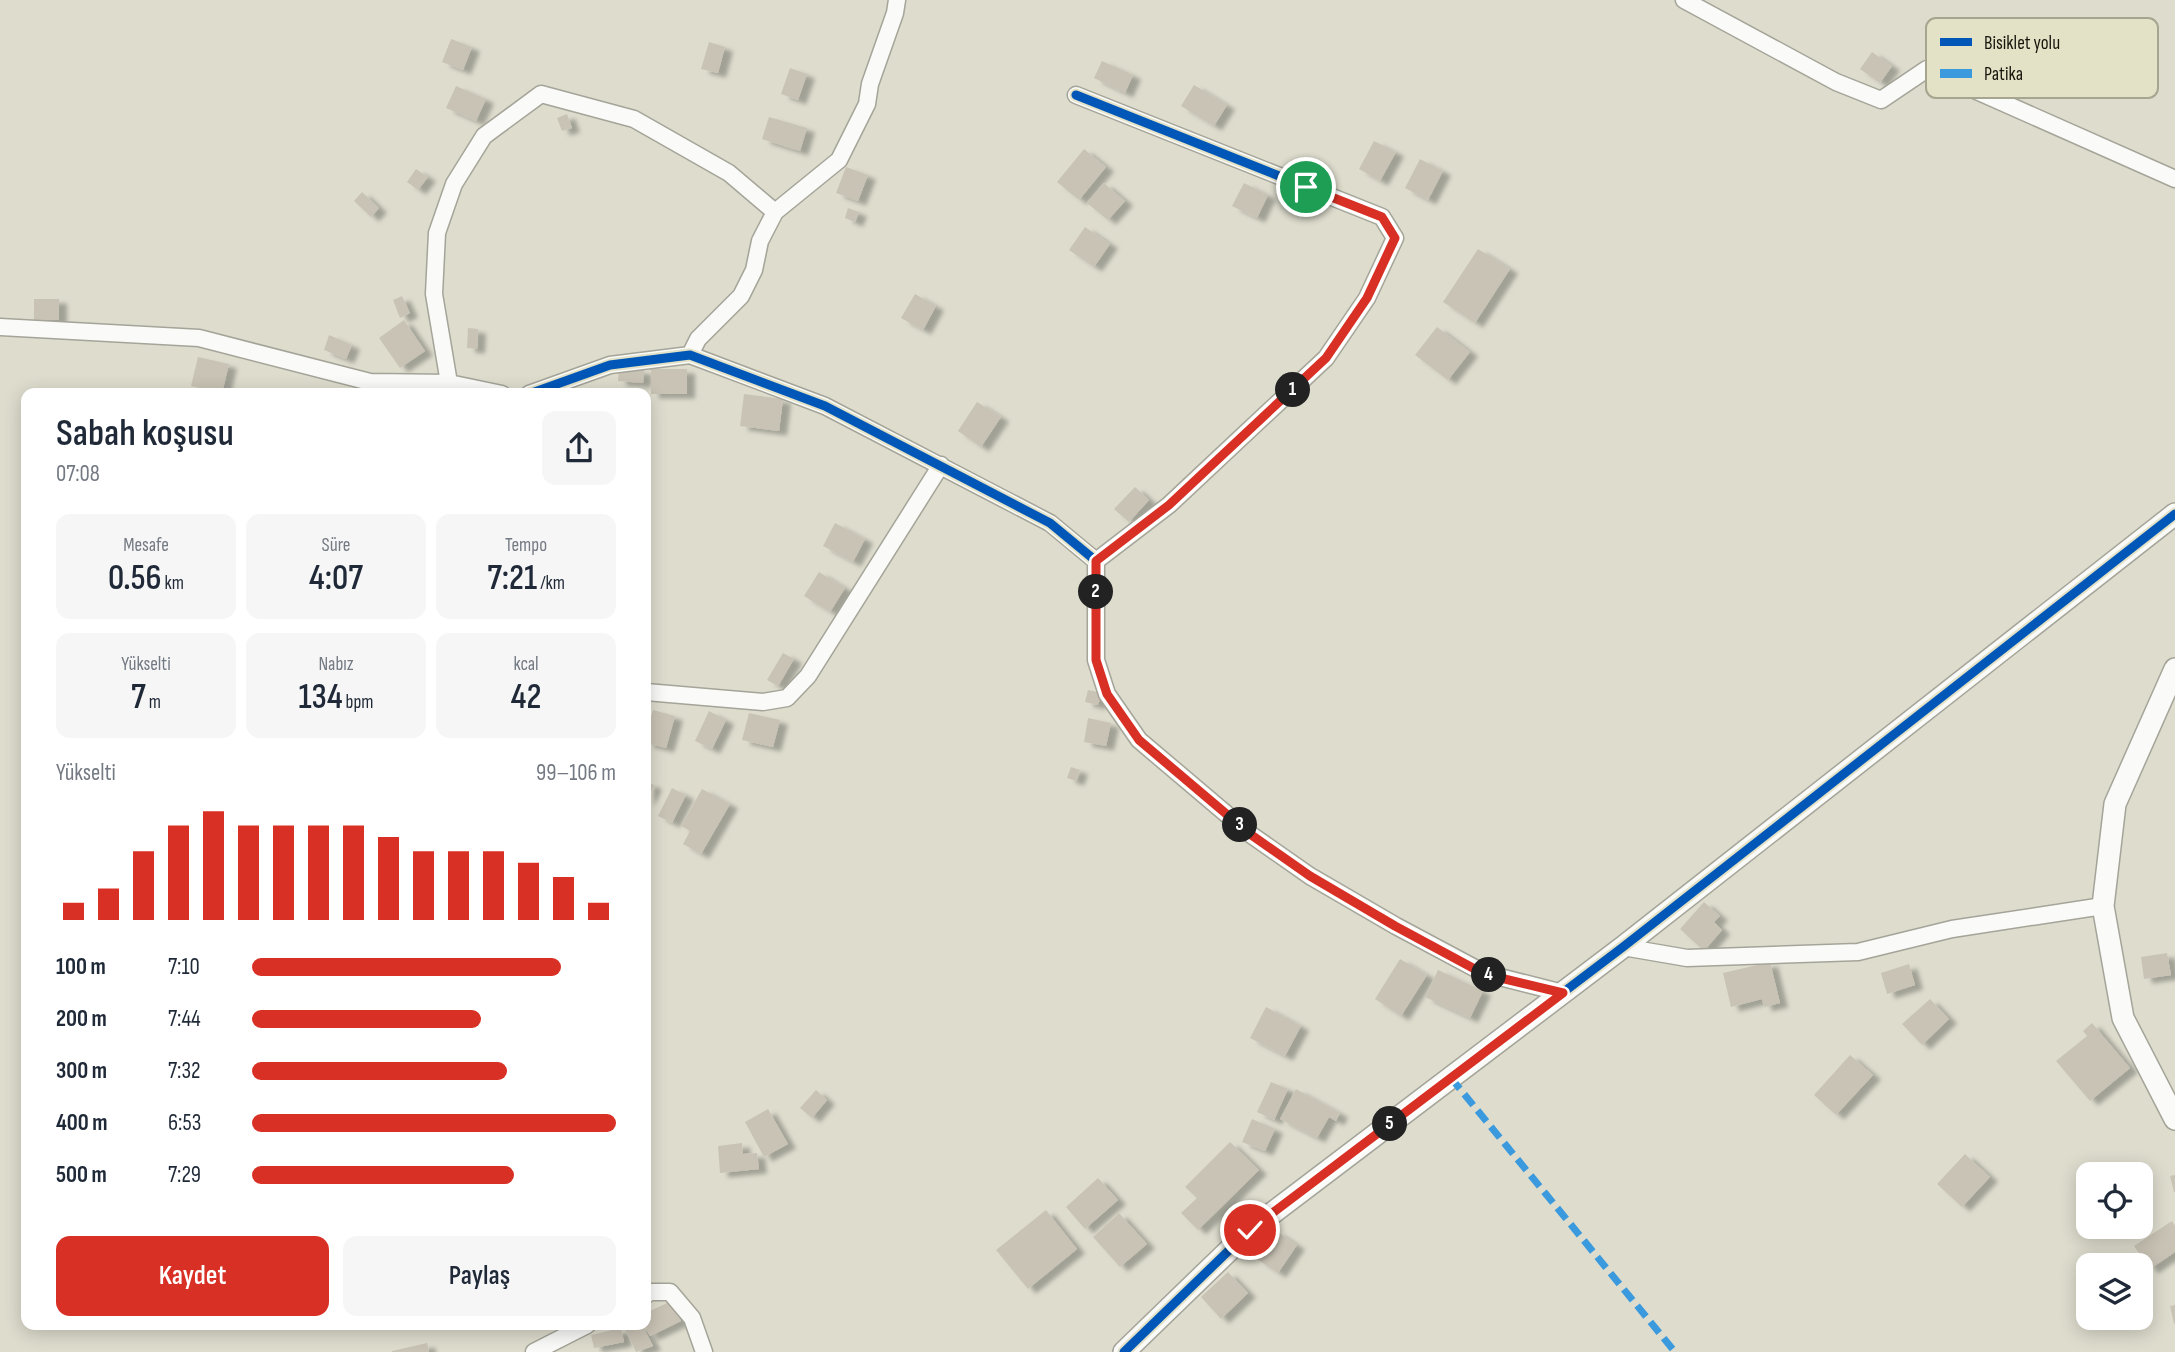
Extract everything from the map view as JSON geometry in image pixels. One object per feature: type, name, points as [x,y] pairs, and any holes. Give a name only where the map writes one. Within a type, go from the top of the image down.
[{"type":"street","points":[[690,355],[698,339],[741,296],[754,270],[760,241],[775,212],[839,160],[867,104],[870,85],[897,0]]},
{"type":"street","points":[[1684,0],[1836,82],[1881,100],[1926,70]]},
{"type":"street","points":[[449,383],[434,294],[437,233],[454,184],[484,136],[541,94],[634,119],[729,173],[775,212]]},
{"type":"street","points":[[1076,95],[1382,217],[1395,238],[1367,298],[1326,358],[1169,505],[1096,561]]},
{"type":"street","points":[[1992,98],[2175,179]]},
{"type":"street","points":[[0,327],[199,338],[370,382],[449,383],[473,388]]},
{"type":"street","points":[[545,388],[610,365],[690,355],[825,406],[1050,523],[1096,561]]},
{"type":"street","points":[[651,692],[763,702],[787,698],[808,676],[941,466]]},
{"type":"street","points":[[1124,1352],[1250,1230],[1623,947],[2175,514]]},
{"type":"street","points":[[1096,561],[1096,660],[1107,694],[1139,740],[1250,834],[1310,876],[1484,974],[1563,993]]},
{"type":"street","points":[[2175,669],[2115,804],[2102,906],[2123,1018],[2175,1119]]},
{"type":"street","points":[[1623,947],[1687,958],[1858,952],[1952,929],[2102,906]]},
{"type":"street","points":[[651,1292],[670,1292],[692,1318],[704,1352]]},
{"type":"street","points":[[534,1352],[577,1330]]},
{"type":"building","points":[[451,39],[472,47],[463,70],[442,62]]},
{"type":"building","points":[[709,42],[725,47],[718,73],[701,69]]},
{"type":"building","points":[[1872,52],[1892,66],[1880,83],[1860,69]]},
{"type":"building","points":[[1102,61],[1133,75],[1125,93],[1094,78]]},
{"type":"building","points":[[790,68],[807,74],[798,100],[781,94]]},
{"type":"building","points":[[1194,85],[1227,105],[1214,126],[1181,106]]},
{"type":"building","points":[[456,86],[486,99],[476,121],[446,108]]},
{"type":"building","points":[[567,114],[572,128],[562,131],[557,118]]},
{"type":"building","points":[[769,117],[807,128],[800,151],[762,139]]},
{"type":"building","points":[[1374,141],[1396,152],[1380,181],[1359,169]]},
{"type":"building","points":[[1084,149],[1106,167],[1079,200],[1057,182]]},
{"type":"building","points":[[1420,159],[1443,171],[1428,200],[1405,188]]},
{"type":"building","points":[[846,167],[868,175],[858,201],[836,193]]},
{"type":"building","points":[[416,169],[428,177],[418,190],[407,182]]},
{"type":"building","points":[[1104,183],[1125,201],[1108,220],[1087,203]]},
{"type":"building","points":[[1244,183],[1268,195],[1257,218],[1232,206]]},
{"type":"building","points":[[362,192],[379,208],[371,217],[354,201]]},
{"type":"building","points":[[848,208],[859,212],[855,222],[845,218]]},
{"type":"building","points":[[1085,227],[1110,244],[1094,267],[1069,250]]},
{"type":"building","points":[[1478,249],[1510,269],[1475,323],[1443,302]]},
{"type":"building","points":[[915,294],[936,306],[923,330],[901,318]]},
{"type":"building","points":[[402,296],[410,313],[400,318],[393,300]]},
{"type":"building","points":[[34,299],[59,299],[59,320],[34,320]]},
{"type":"building","points":[[404,320],[425,351],[400,368],[379,338]]},
{"type":"building","points":[[1437,327],[1470,352],[1448,380],[1415,355]]},
{"type":"building","points":[[468,328],[478,329],[477,349],[467,348]]},
{"type":"building","points":[[329,335],[352,345],[346,359],[324,350]]},
{"type":"building","points":[[198,357],[229,364],[223,388],[191,386]]},
{"type":"building","points":[[619,368],[644,370],[643,383],[618,381]]},
{"type":"building","points":[[651,369],[687,369],[687,394],[651,394]]},
{"type":"building","points":[[744,394],[783,399],[779,431],[740,426]]},
{"type":"building","points":[[977,402],[1001,417],[981,447],[958,431]]},
{"type":"building","points":[[1135,487],[1149,500],[1129,522],[1114,509]]},
{"type":"building","points":[[835,523],[865,539],[853,562],[823,546]]},
{"type":"building","points":[[819,572],[845,588],[830,612],[804,596]]},
{"type":"building","points":[[783,653],[794,659],[778,686],[767,680]]},
{"type":"building","points":[[1088,690],[1102,693],[1098,705],[1085,702]]},
{"type":"building","points":[[653,710],[675,716],[666,748],[651,744]]},
{"type":"building","points":[[709,711],[726,720],[712,749],[695,741]]},
{"type":"building","points":[[749,713],[780,720],[773,747],[742,740]]},
{"type":"building","points":[[1088,718],[1111,723],[1106,746],[1084,742]]},
{"type":"building","points":[[1071,767],[1080,770],[1076,781],[1067,778]]},
{"type":"building","points":[[672,788],[686,795],[672,823],[658,816]]},
{"type":"building","points":[[702,789],[730,804],[701,854],[683,844],[690,831],[681,826]]},
{"type":"building","points":[[1704,902],[1720,916],[1714,922],[1722,930],[1704,951],[1680,929]]},
{"type":"building","points":[[2167,953],[2171,975],[2144,979],[2141,957]]},
{"type":"building","points":[[1400,959],[1427,975],[1401,1016],[1375,999]]},
{"type":"building","points":[[1770,962],[1780,1003],[1764,1007],[1762,999],[1731,1007],[1723,973]]},
{"type":"building","points":[[1909,964],[1915,985],[1887,994],[1881,973]]},
{"type":"building","points":[[1438,970],[1483,991],[1470,1018],[1425,997]]},
{"type":"building","points":[[1930,999],[1949,1019],[1922,1045],[1902,1024]]},
{"type":"building","points":[[1266,1007],[1301,1026],[1285,1056],[1250,1038]]},
{"type":"building","points":[[2092,1023],[2130,1068],[2090,1101],[2056,1061],[2087,1036],[2083,1031]]},
{"type":"building","points":[[1850,1055],[1873,1075],[1836,1115],[1814,1095]]},
{"type":"building","points":[[1271,1082],[1288,1089],[1274,1120],[1257,1112]]},
{"type":"building","points":[[1296,1089],[1340,1113],[1336,1121],[1329,1117],[1317,1138],[1280,1119]]},
{"type":"building","points":[[816,1090],[827,1100],[812,1118],[800,1108]]},
{"type":"building","points":[[768,1109],[788,1144],[764,1157],[745,1122]]},
{"type":"building","points":[[1252,1119],[1275,1129],[1265,1151],[1242,1142]]},
{"type":"building","points":[[1230,1142],[1259,1170],[1198,1230],[1181,1213],[1197,1198],[1185,1187]]},
{"type":"building","points":[[742,1143],[743,1154],[757,1153],[759,1169],[720,1173],[718,1146]]},
{"type":"building","points":[[1965,1154],[1990,1177],[1962,1207],[1937,1184]]},
{"type":"building","points":[[2175,1175],[2175,1192],[2174,1192],[2170,1176]]},
{"type":"building","points":[[1098,1178],[1118,1200],[1085,1229],[1066,1207]]},
{"type":"building","points":[[1046,1210],[1077,1249],[1028,1289],[996,1250]]},
{"type":"building","points":[[1119,1213],[1147,1244],[1120,1267],[1093,1237]]},
{"type":"building","points":[[2172,1221],[2175,1226],[2175,1252],[2153,1267],[2153,1253],[2139,1253],[2134,1246],[2145,1239],[2153,1239],[2153,1234]]},
{"type":"building","points":[[1276,1231],[1297,1245],[1278,1273],[1257,1259]]},
{"type":"building","points":[[1228,1272],[1248,1293],[1221,1319],[1201,1297]]},
{"type":"building","points":[[671,1301],[681,1321],[650,1336],[647,1330],[651,1330],[651,1311]]},
{"type":"building","points":[[2175,1305],[2175,1323],[2174,1324],[2170,1306]]},
{"type":"building","points":[[621,1330],[624,1342],[594,1348],[591,1335]]},
{"type":"building","points":[[625,1330],[645,1330],[653,1346],[636,1352]]},
{"type":"building","points":[[427,1343],[429,1352],[392,1352],[392,1351]]},
{"type":"marked path","points":[[1451,1078],[1675,1352]]},
{"type":"cycle path","points":[[546,388],[610,365],[690,355],[825,406],[1050,523],[1096,561],[1169,505],[1326,358],[1367,298],[1395,238],[1382,217],[1076,95]]},
{"type":"cycle path","points":[[1124,1352],[1250,1230],[1623,947],[2175,514]]},
{"type":"route","points":[[1250,1230],[1563,993],[1484,974],[1310,876],[1250,834],[1139,740],[1107,694],[1096,660],[1096,561],[1169,505],[1326,358],[1367,298],[1395,238],[1382,217],[1306,187]]}]
